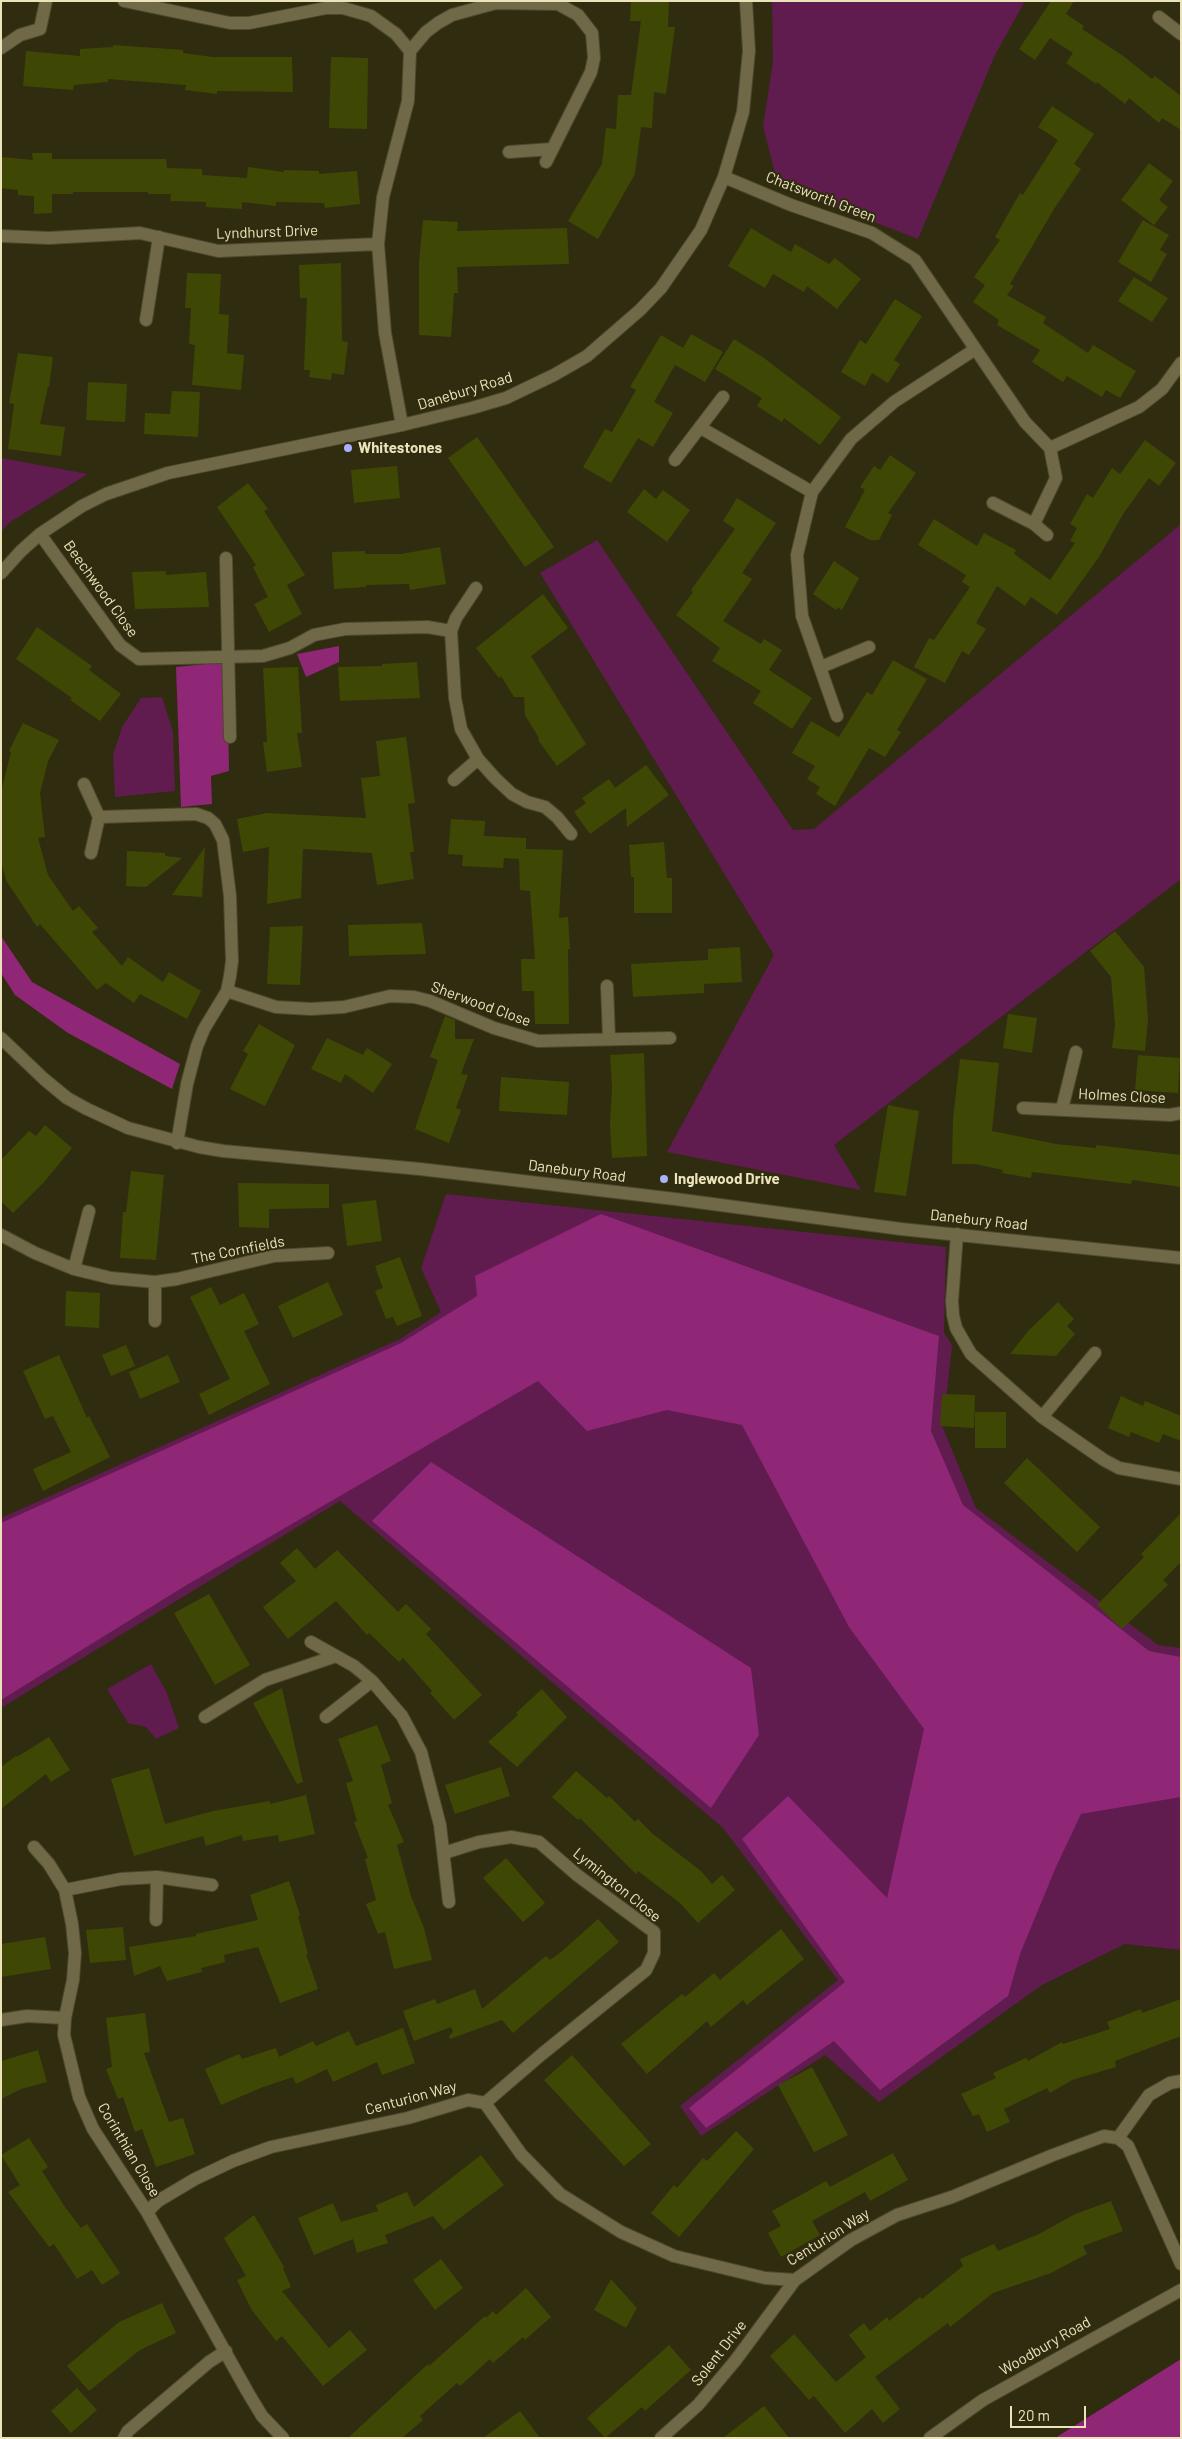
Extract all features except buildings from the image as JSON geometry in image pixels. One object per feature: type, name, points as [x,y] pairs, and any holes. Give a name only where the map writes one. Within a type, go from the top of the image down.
[{"type":"street","points":[[1,48],[20,35],[40,30],[46,1]]},
{"type":"street","points":[[124,1],[230,23],[249,23],[326,8],[343,8],[371,16],[396,34],[410,51]]},
{"type":"street","name":"Danebury Road","points":[[1,573],[40,534],[82,506],[106,494],[168,473],[402,425],[506,398],[587,356],[640,310],[676,268],[701,230],[724,176],[741,119],[747,84],[749,51],[746,1]]},
{"type":"street","points":[[402,425],[385,333],[378,244],[383,197],[408,101],[410,51],[426,32],[452,16],[496,3],[558,4],[574,12],[586,22],[592,33],[594,58],[591,72],[546,162]]},
{"type":"street","points":[[1158,17],[1180,30]]},
{"type":"street","points":[[510,152],[552,149]]},
{"type":"street","name":"Chatsworth Green","points":[[724,176],[791,204],[872,233],[915,260],[974,350],[1025,422],[1050,448]]},
{"type":"street","name":"Lyndhurst Drive","points":[[1,236],[49,238],[122,233],[159,237],[218,251],[378,244]]},
{"type":"street","points":[[146,320],[159,237]]},
{"type":"street","points":[[837,716],[802,616],[797,555],[812,492],[851,440],[894,402],[974,350]]},
{"type":"street","points":[[1034,524],[1056,478],[1050,448],[1139,407],[1162,390],[1181,363]]},
{"type":"street","points":[[675,460],[701,428],[722,397]]},
{"type":"street","points":[[701,428],[812,492]]},
{"type":"street","points":[[993,503],[1034,524],[1047,535]]},
{"type":"street","name":"Beechwood Close","points":[[40,534],[120,645],[132,656],[140,660],[263,656],[290,648],[314,635],[335,630],[426,627],[451,631]]},
{"type":"street","points":[[226,558],[230,737]]},
{"type":"street","points":[[476,588],[456,618],[451,631],[450,648],[457,715],[461,729],[478,760],[512,794],[527,802],[544,807],[558,817],[571,834]]},
{"type":"street","points":[[821,667],[869,647]]},
{"type":"street","points":[[454,780],[478,760]]},
{"type":"street","points":[[84,784],[99,818],[90,852]]},
{"type":"street","points":[[99,818],[196,814],[208,818],[214,824],[223,840],[229,875],[232,961],[226,991],[204,1028],[197,1046],[186,1084],[177,1143]]},
{"type":"street","points":[[607,986],[609,1038]]},
{"type":"street","name":"Sherwood Close","points":[[226,991],[276,1007],[311,1010],[344,1007],[390,996],[414,997],[430,1001],[494,1028],[538,1041],[670,1038]]},
{"type":"street","name":"Danebury Road","points":[[1,1038],[17,1055],[67,1098],[128,1128],[177,1143],[223,1151],[420,1169],[676,1199],[901,1229],[1181,1258]]},
{"type":"street","name":"Holmes Close","points":[[1062,1109],[1076,1052]]},
{"type":"street","name":"Holmes Close","points":[[1023,1108],[1170,1115],[1181,1113]]},
{"type":"street","points":[[74,1268],[89,1211]]},
{"type":"street","points":[[958,1234],[952,1301],[956,1328],[971,1354],[1042,1417],[1074,1441],[1119,1468],[1181,1479]]},
{"type":"street","name":"The Cornfields","points":[[1,1235],[35,1253],[74,1268],[111,1278],[155,1282],[177,1279],[274,1256],[328,1253]]},
{"type":"street","points":[[155,1282],[155,1321]]},
{"type":"street","points":[[1042,1417],[1095,1353]]},
{"type":"street","points":[[310,1642],[354,1666],[372,1681],[402,1716],[421,1752],[440,1825],[450,1902]]},
{"type":"street","points":[[205,1717],[265,1680],[336,1656]]},
{"type":"street","points":[[326,1717],[372,1681]]},
{"type":"street","name":"Lymington Close","points":[[444,1853],[479,1842],[511,1837],[540,1842],[576,1875],[654,1932],[654,1953],[646,1970],[485,2103]]},
{"type":"street","name":"Corinthian Close","points":[[34,1847],[49,1864],[65,1890],[72,1924],[75,1953],[73,1980],[65,2018],[64,2035],[79,2097],[93,2129],[147,2212]]},
{"type":"street","points":[[156,1877],[156,1920]]},
{"type":"street","points":[[65,1890],[121,1879],[156,1877],[212,1885]]},
{"type":"street","points":[[1,2020],[27,2016],[65,2018]]},
{"type":"street","points":[[1181,2081],[1170,2083],[1149,2095],[1118,2138],[1128,2146],[1181,2264]]},
{"type":"street","name":"Centurion Way","points":[[147,2212],[158,2201],[195,2179],[233,2160],[271,2147],[408,2118],[468,2100],[485,2103],[521,2154],[560,2194],[621,2232],[674,2256],[765,2278],[795,2280],[851,2240],[897,2215],[952,2197],[1052,2155],[1104,2136],[1118,2138]]},
{"type":"street","points":[[147,2212],[262,2416],[283,2438]]},
{"type":"street","name":"Solent Drive","points":[[661,2438],[698,2405],[735,2361],[795,2280]]},
{"type":"street","name":"Woodbury Road","points":[[930,2438],[983,2400],[1181,2290]]},
{"type":"street","points":[[124,2438],[128,2431],[209,2362],[226,2351]]},
{"type":"shaded area","points":[[772,1],[1025,1],[995,55],[918,239],[778,185],[763,126],[773,62]]},
{"type":"shaded area","points":[[1,458],[88,474],[10,522],[1,532]]},
{"type":"shaded area","points":[[1181,524],[1181,879],[834,1145],[861,1190],[667,1152],[774,955],[540,573],[597,540],[793,830],[814,829]]},
{"type":"shaded area","points":[[339,646],[339,662],[306,677],[297,654]]},
{"type":"shaded area","points":[[227,662],[229,771],[211,776],[212,804],[181,807],[176,667]]},
{"type":"shaded area","points":[[162,697],[173,732],[175,791],[115,797],[113,755],[122,727],[141,698]]},
{"type":"shaded area","points":[[1,936],[32,982],[180,1064],[172,1089],[68,1033],[15,995],[1,973]]},
{"type":"shaded area","points":[[446,1194],[946,1247],[944,1333],[952,1345],[943,1428],[976,1508],[1158,1645],[1181,1648],[1181,1950],[1125,1944],[1042,1985],[879,2102],[825,2055],[701,2136],[680,2106],[838,1980],[723,1828],[340,1501],[1,1708],[1,1518],[400,1339],[441,1312],[421,1268]]},
{"type":"shaded area","points":[[601,1214],[939,1336],[931,1431],[963,1505],[1149,1651],[1181,1657],[1181,1797],[1081,1814],[1056,1867],[1020,1954],[1008,1996],[880,2090],[834,2041],[706,2128],[689,2108],[845,1982],[742,1839],[788,1796],[887,1898],[924,1729],[849,1627],[742,1425],[667,1410],[587,1431],[538,1381],[185,1586],[1,1700],[1,1523],[401,1343],[477,1296],[475,1276]]},
{"type":"shaded area","points":[[431,1462],[751,1668],[759,1735],[711,1808],[372,1521]]},
{"type":"shaded area","points":[[151,1664],[167,1693],[179,1728],[156,1739],[146,1727],[128,1723],[107,1689]]},
{"type":"shaded area","points":[[1181,2359],[1181,2438],[1055,2438]]},
{"type":"place","name":"Whitestones","points":[[348,448]]},
{"type":"place","name":"Inglewood Drive","points":[[664,1179]]}]
